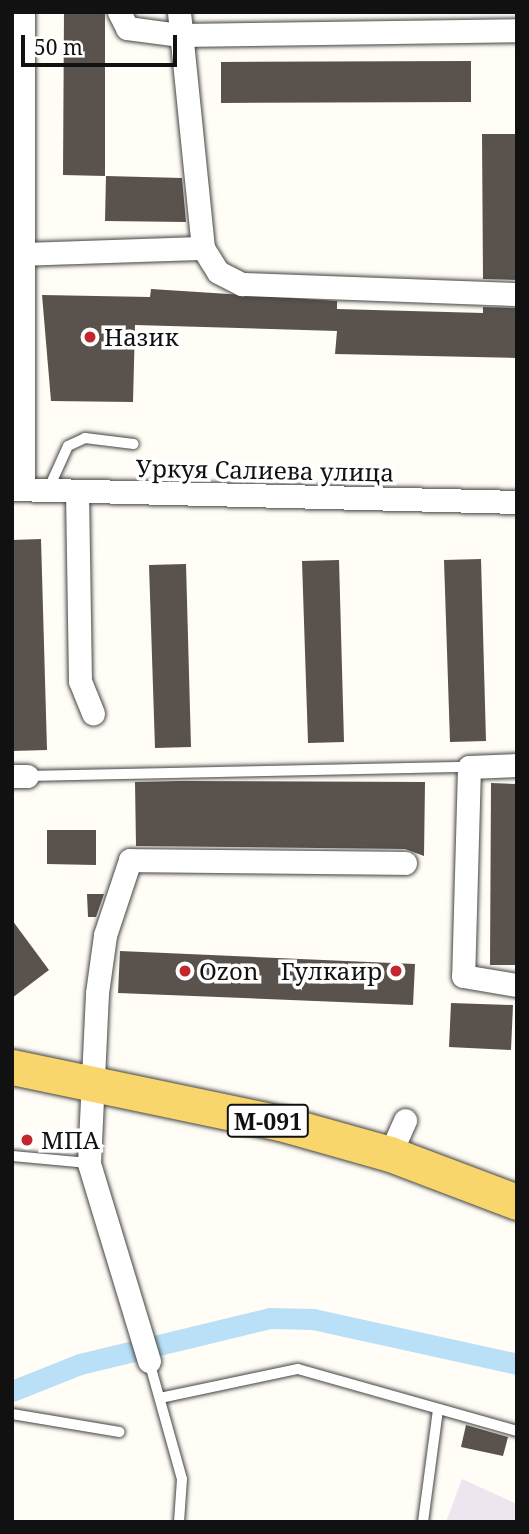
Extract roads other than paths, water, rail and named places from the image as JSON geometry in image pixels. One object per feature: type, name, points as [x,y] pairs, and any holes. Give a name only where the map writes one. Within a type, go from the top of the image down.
[{"type":"main road","name":"М-091","points":[[12,1067],[89,1080],[390,1154],[517,1202]]},
{"type":"street","points":[[18,489],[18,265],[23,12]]},
{"type":"street","points":[[119,12],[127,29],[179,36],[517,30]]},
{"type":"street","points":[[179,12],[179,36],[203,247],[218,272],[243,284],[517,295]]},
{"type":"street","points":[[18,265],[203,247]]},
{"type":"street","name":"Уркуя Салиева улица","points":[[18,489],[517,502]]},
{"type":"street","points":[[77,491],[80,681],[93,713]]},
{"type":"street","points":[[517,765],[468,767],[463,976],[517,985]]},
{"type":"street","points":[[149,1361],[140,1323],[89,1163],[89,1080],[105,935],[130,860],[405,863]]},
{"type":"street","points":[[390,1154],[405,1120]]},
{"type":"lane","points":[[48,490],[68,446],[85,438],[134,444]]},
{"type":"lane","points":[[20,776],[468,767]]},
{"type":"lane","points":[[12,1156],[89,1163]]},
{"type":"lane","points":[[149,1361],[182,1479],[179,1522]]},
{"type":"lane","points":[[160,1398],[298,1369],[517,1431]]},
{"type":"lane","points":[[423,1522],[438,1409]]},
{"type":"lane","points":[[12,1415],[119,1432]]},
{"type":"waterway","points":[[12,1391],[80,1364],[270,1318],[313,1319],[517,1364]]},
{"type":"place","name":"Назик","points":[[90,337]]},
{"type":"place","name":"Ozon","points":[[185,971]]},
{"type":"place","name":"Гулкаир","points":[[396,971]]},
{"type":"place","name":"МПА","points":[[27,1140]]}]
